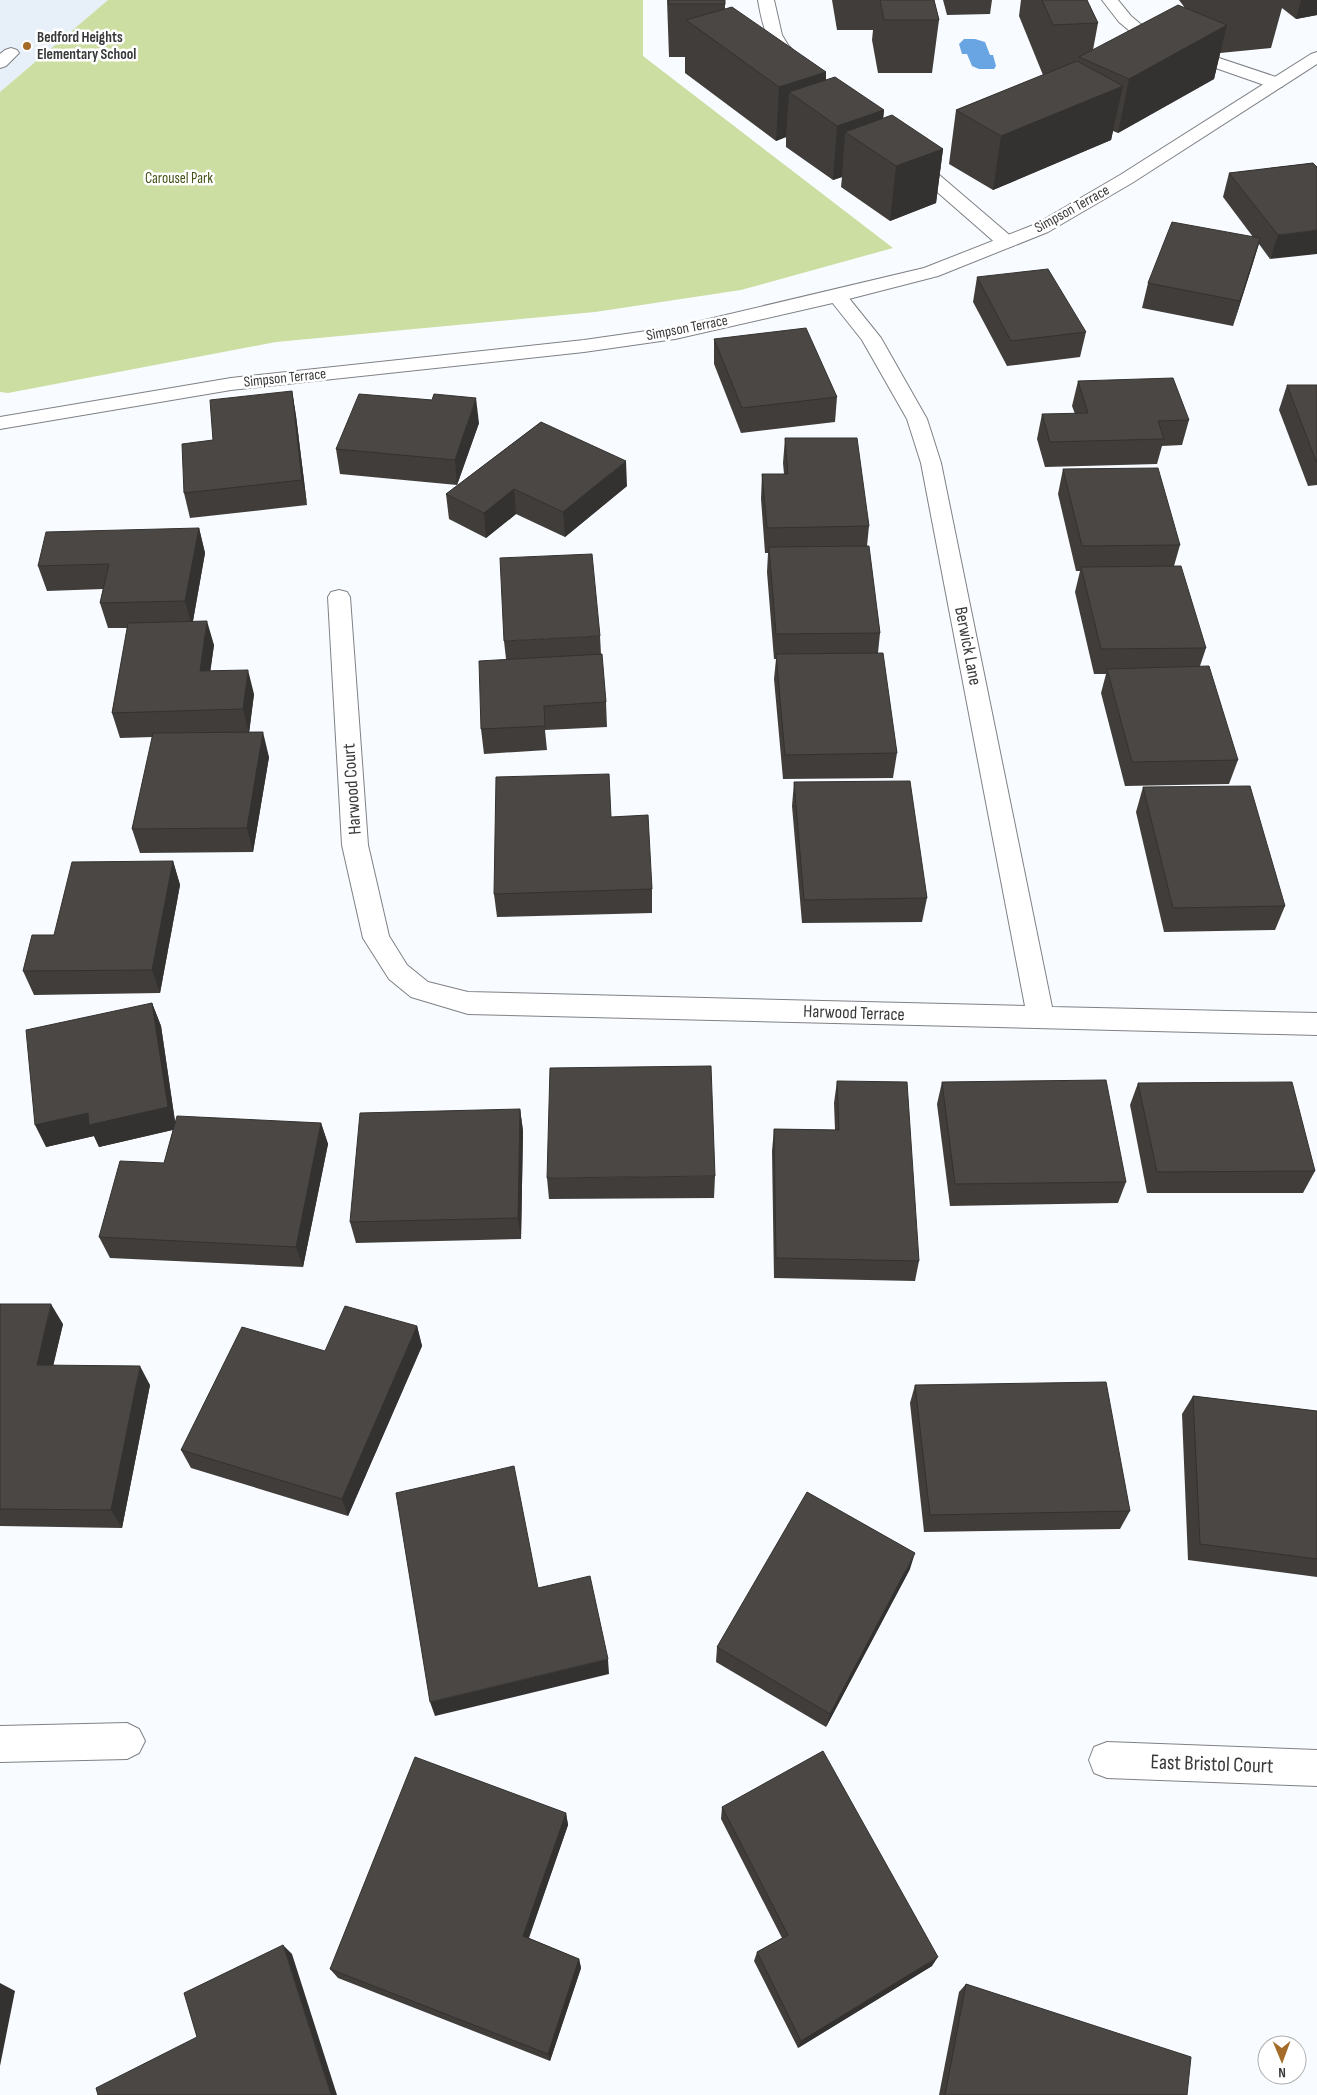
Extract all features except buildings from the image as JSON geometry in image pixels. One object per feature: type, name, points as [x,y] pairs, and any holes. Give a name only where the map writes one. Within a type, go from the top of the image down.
[{"type":"street","points":[[766,0],[772,34],[784,52],[806,71]]},
{"type":"street","points":[[1110,0],[1150,40],[1276,83]]},
{"type":"street","name":"Simpson Terrace","points":[[0,423],[231,384],[584,346],[675,332],[837,296],[931,272],[1042,228],[1126,179],[1317,57]]},
{"type":"street","points":[[895,147],[1006,242]]},
{"type":"street","name":"Berwick Lane","points":[[837,296],[871,338],[917,419],[931,463],[1042,1018]]},
{"type":"street","name":"Harwood Court","points":[[339,597],[356,845],[376,938],[398,972]]},
{"type":"street","name":"Harwood Terrace","points":[[398,972],[420,990],[468,1002],[1317,1024]]},
{"type":"street","points":[[0,1744],[127,1741]]},
{"type":"street","name":"East Bristol Court","points":[[1107,1760],[1317,1768]]},
{"type":"shaded area","name":"Bedford Heights Elementary School","points":[[0,0],[108,0],[0,92]]},
{"type":"green space","name":"Carousel Park","points":[[108,0],[643,0],[643,56],[893,248],[741,290],[595,312],[276,342],[8,393],[0,392],[0,92]]},
{"type":"water","points":[[964,39],[975,39],[985,42],[990,55],[993,55],[996,66],[994,69],[979,69],[972,66],[967,54],[962,54],[959,44]]},
{"type":"place","name":"Bedford Heights Elementary School","points":[[27,46]]}]
